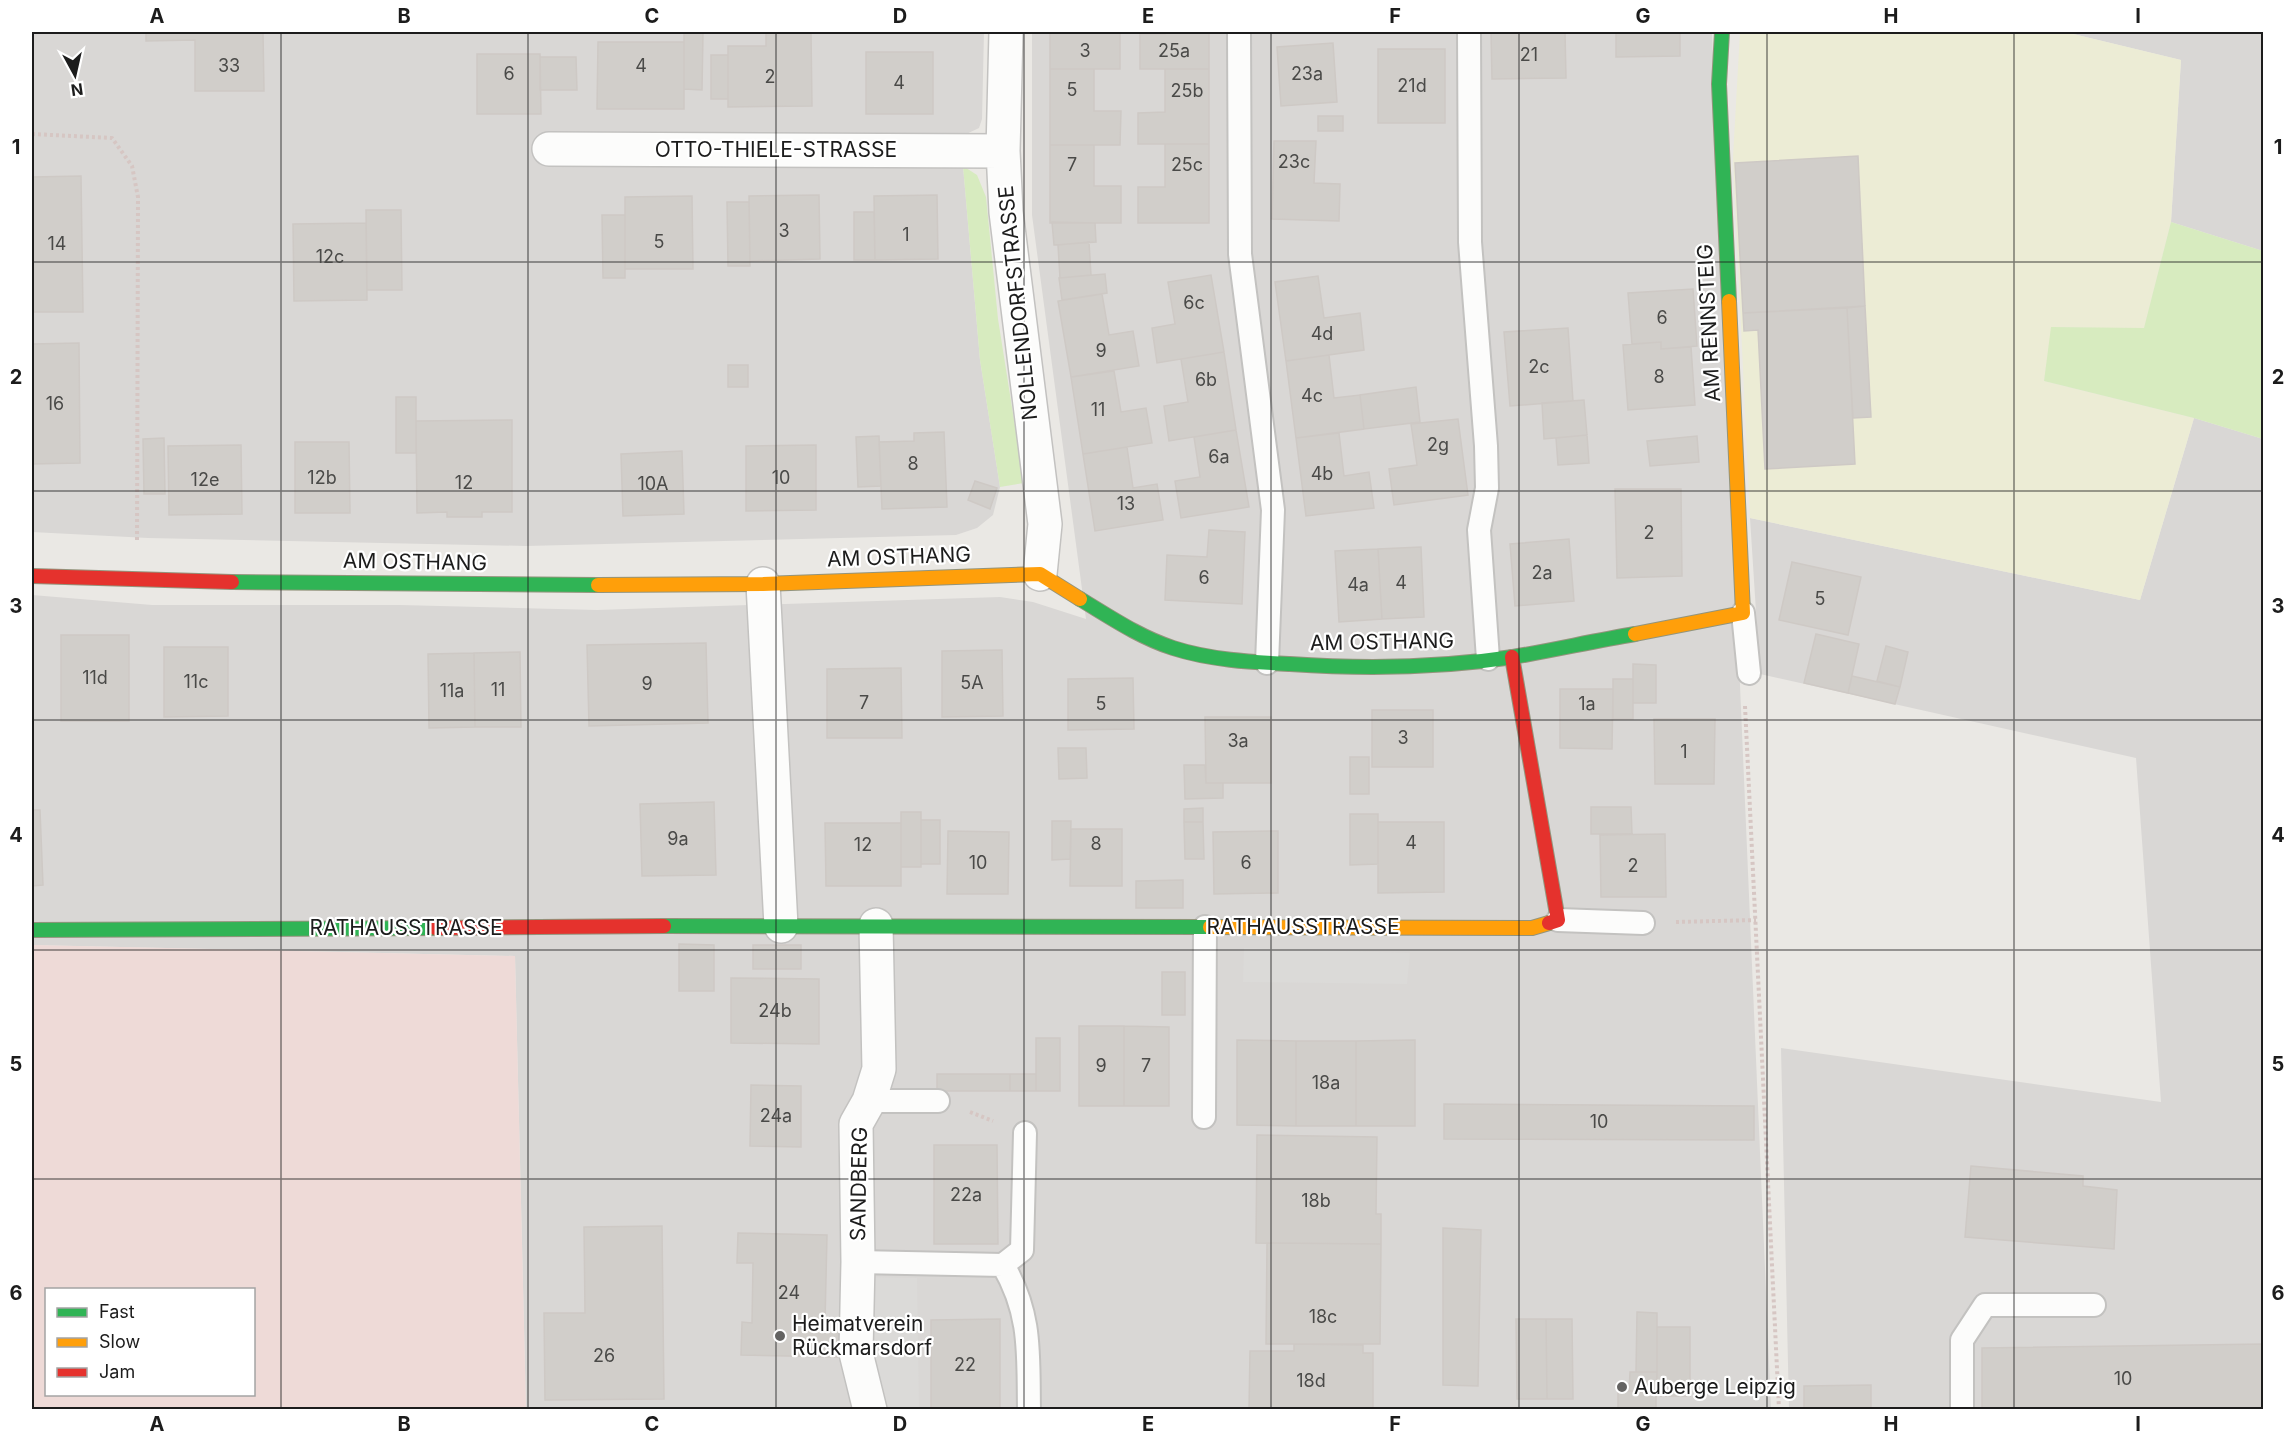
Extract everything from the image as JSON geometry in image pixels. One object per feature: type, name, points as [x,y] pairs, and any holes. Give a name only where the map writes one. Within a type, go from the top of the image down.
[{"type":"street","name":"NOLLENDORFSTRASSE","points":[[1006,32],[1003,152],[1006,212],[1045,524],[1040,574]]},
{"type":"street","name":"AM RENNSTEIG","points":[[1722,32],[1719,84],[1743,613]]},
{"type":"street","name":"OTTO-THIELE-STRASSE","points":[[549,149],[1003,152]]},
{"type":"street","name":"AM OSTHANG","points":[[32,576],[137,581],[763,584],[1040,574],[1137,634],[1183,651],[1267,663],[1333,667],[1423,666],[1512,657],[1743,613]]},
{"type":"street","points":[[763,584],[781,926]]},
{"type":"street","points":[[1512,657],[1558,920]]},
{"type":"street","name":"RATHAUSSTRASSE","points":[[32,930],[876,925],[1532,928],[1558,920]]},
{"type":"street","name":"SANDBERG","points":[[870,1410],[856,1353],[858,1262],[856,1124],[869,1101],[879,1069],[876,925]]},
{"type":"lane","points":[[1239,32],[1240,254],[1273,510],[1267,663]]},
{"type":"lane","points":[[1469,32],[1470,242],[1486,446],[1487,488],[1479,531],[1488,659]]},
{"type":"lane","points":[[1743,613],[1749,673]]},
{"type":"lane","points":[[1558,920],[1643,923]]},
{"type":"lane","points":[[1204,1117],[1205,927]]},
{"type":"lane","points":[[869,1101],[938,1101]]},
{"type":"lane","points":[[858,1262],[1004,1264],[1022,1250],[1025,1133]]},
{"type":"lane","points":[[1004,1264],[1014,1282],[1027,1325],[1029,1410]]},
{"type":"lane","points":[[1962,1410],[1962,1340],[1985,1305],[2094,1305]]},
{"type":"path","points":[[32,134],[112,138],[132,166],[138,197],[137,581]]},
{"type":"path","points":[[1749,673],[1744,680],[1779,1410]]},
{"type":"path","points":[[1643,923],[1756,920]]},
{"type":"path","points":[[938,1101],[1025,1133]]},
{"type":"shaded area","points":[[32,32],[984,32],[982,119],[979,128],[960,137],[539,135],[542,162],[963,166],[980,360],[1000,487],[993,515],[977,528],[956,535],[526,546],[148,538],[32,532]]},
{"type":"shaded area","points":[[1032,32],[1712,32],[1771,1409],[526,1409],[515,956],[32,945],[32,595],[152,605],[400,605],[597,610],[1000,597],[1033,602],[1086,619],[1032,215]]},
{"type":"shaded area","points":[[2065,32],[2263,32],[2263,251],[2171,222],[2181,60]]},
{"type":"shaded area","points":[[2194,418],[2263,439],[2263,1409],[1789,1409],[1781,1048],[2161,1102],[2136,758],[1760,674],[1750,518],[2140,600]]},
{"type":"shaded area","points":[[32,945],[515,956],[526,1409],[32,1410]]},
{"type":"shaded area","points":[[1244,948],[1410,953],[1407,984],[1243,982]]},
{"type":"shaded area","points":[[857,1277],[917,1278],[919,1409],[870,1409]]},
{"type":"green space","points":[[1740,32],[2065,32],[2181,60],[2171,222],[2144,329],[2052,327],[2044,381],[2194,418],[2140,600],[1750,518],[1733,157]]},
{"type":"green space","points":[[963,166],[977,175],[986,197],[998,319],[1024,483],[1000,487],[980,360]]},
{"type":"green space","points":[[2171,222],[2263,251],[2263,439],[2194,418],[2044,381],[2051,327],[2144,328]]},
{"type":"building","points":[[146,32],[263,32],[264,91],[195,91],[195,40],[146,41]]},
{"type":"building","points":[[766,32],[811,32],[812,106],[728,107],[728,46],[766,46]]},
{"type":"building","points":[[1050,32],[1120,33],[1120,69],[1050,69]]},
{"type":"building","points":[[1165,32],[1209,32],[1209,69],[1140,69],[1140,34],[1165,34]]},
{"type":"building","points":[[1491,32],[1565,32],[1566,78],[1492,79]]},
{"type":"building","points":[[1616,32],[1680,32],[1680,56],[1616,57]]},
{"type":"building","points":[[684,33],[703,33],[702,90],[684,89]]},
{"type":"building","points":[[598,42],[684,42],[684,109],[597,109]]},
{"type":"building","points":[[1333,43],[1337,102],[1281,106],[1277,47]]},
{"type":"building","points":[[1378,49],[1445,49],[1445,123],[1378,123]]},
{"type":"building","points":[[866,52],[933,52],[933,114],[866,114]]},
{"type":"building","points":[[477,54],[540,54],[541,114],[477,114]]},
{"type":"building","points":[[711,55],[728,55],[728,99],[711,99]]},
{"type":"building","points":[[540,57],[576,57],[577,90],[540,90]]},
{"type":"building","points":[[1050,69],[1094,69],[1094,111],[1121,111],[1120,145],[1050,145]]},
{"type":"building","points":[[1165,69],[1209,69],[1209,144],[1138,144],[1138,113],[1165,112]]},
{"type":"building","points":[[1318,116],[1343,116],[1343,131],[1318,131]]},
{"type":"building","points":[[1274,141],[1316,141],[1314,183],[1340,184],[1339,221],[1272,219]]},
{"type":"building","points":[[1165,144],[1209,144],[1209,223],[1138,223],[1138,187],[1165,187]]},
{"type":"building","points":[[1050,145],[1094,145],[1094,186],[1121,186],[1121,223],[1050,223]]},
{"type":"building","points":[[1858,156],[1865,306],[1743,313],[1735,163]]},
{"type":"building","points":[[81,176],[83,312],[32,312],[32,177]]},
{"type":"building","points":[[819,195],[820,259],[750,261],[749,196]]},
{"type":"building","points":[[937,195],[938,259],[875,260],[874,196]]},
{"type":"building","points":[[692,196],[693,269],[625,269],[625,197]]},
{"type":"building","points":[[727,202],[749,202],[750,266],[728,266]]},
{"type":"building","points":[[366,210],[401,210],[402,290],[367,290]]},
{"type":"building","points":[[854,212],[874,212],[875,260],[854,260]]},
{"type":"building","points":[[602,215],[625,215],[625,278],[603,278]]},
{"type":"building","points":[[1052,222],[1095,223],[1096,242],[1054,245]]},
{"type":"building","points":[[366,223],[367,300],[294,301],[293,224]]},
{"type":"building","points":[[1089,242],[1091,275],[1060,278],[1058,245]]},
{"type":"building","points":[[1105,274],[1107,293],[1062,300],[1059,278]]},
{"type":"building","points":[[1211,275],[1224,352],[1157,363],[1152,328],[1175,324],[1168,282]]},
{"type":"building","points":[[1318,276],[1324,318],[1360,313],[1364,350],[1286,361],[1275,282]]},
{"type":"building","points":[[1693,289],[1697,346],[1661,349],[1661,342],[1632,344],[1628,293]]},
{"type":"building","points":[[1102,294],[1109,335],[1133,331],[1139,366],[1071,377],[1058,301]]},
{"type":"building","points":[[1865,306],[1871,417],[1853,418],[1847,308]]},
{"type":"building","points":[[1847,308],[1855,464],[1765,469],[1758,330],[1744,331],[1743,313]]},
{"type":"building","points":[[1568,328],[1573,401],[1510,406],[1504,332]]},
{"type":"building","points":[[1661,342],[1661,349],[1691,347],[1695,405],[1628,410],[1623,345]]},
{"type":"building","points":[[79,343],[80,463],[32,464],[32,344]]},
{"type":"building","points":[[1224,352],[1236,430],[1169,441],[1164,406],[1188,402],[1181,359]]},
{"type":"building","points":[[1329,355],[1334,398],[1360,395],[1364,429],[1296,438],[1286,361]]},
{"type":"building","points":[[728,365],[748,365],[748,387],[728,387]]},
{"type":"building","points":[[1114,371],[1121,412],[1146,408],[1152,443],[1083,454],[1071,377]]},
{"type":"building","points":[[1416,387],[1420,422],[1364,429],[1360,395]]},
{"type":"building","points":[[396,397],[416,397],[416,453],[396,453]]},
{"type":"building","points":[[1584,400],[1587,435],[1544,439],[1542,403]]},
{"type":"building","points":[[1458,419],[1468,495],[1394,505],[1389,469],[1417,465],[1411,424]]},
{"type":"building","points":[[512,420],[512,512],[482,512],[482,517],[447,517],[447,512],[417,513],[416,421]]},
{"type":"building","points":[[1236,430],[1249,507],[1181,518],[1175,481],[1200,477],[1194,437]]},
{"type":"building","points":[[944,432],[947,507],[882,509],[879,442],[914,441],[914,433]]},
{"type":"building","points":[[1339,433],[1344,476],[1369,472],[1374,508],[1306,516],[1296,438]]},
{"type":"building","points":[[1587,435],[1589,463],[1558,465],[1556,438]]},
{"type":"building","points":[[879,436],[881,486],[858,487],[856,437]]},
{"type":"building","points":[[1697,436],[1699,462],[1650,466],[1647,441]]},
{"type":"building","points":[[164,438],[165,494],[144,494],[143,439]]},
{"type":"building","points":[[295,442],[349,442],[350,513],[295,513]]},
{"type":"building","points":[[241,445],[242,514],[169,515],[168,446]]},
{"type":"building","points":[[816,445],[816,510],[746,511],[746,446]]},
{"type":"building","points":[[1127,447],[1133,488],[1157,484],[1163,520],[1095,531],[1083,454]]},
{"type":"building","points":[[682,451],[684,514],[623,516],[621,454]]},
{"type":"building","points":[[975,481],[997,488],[990,509],[968,500]]},
{"type":"building","points":[[1615,489],[1681,489],[1682,576],[1617,578]]},
{"type":"building","points":[[1209,530],[1245,532],[1242,604],[1165,600],[1167,555],[1207,557]]},
{"type":"building","points":[[1569,539],[1574,601],[1515,606],[1510,544]]},
{"type":"building","points":[[1421,547],[1424,617],[1382,619],[1378,549]]},
{"type":"building","points":[[1378,549],[1382,619],[1339,622],[1335,551]]},
{"type":"building","points":[[1792,562],[1861,577],[1848,635],[1779,620]]},
{"type":"building","points":[[1816,634],[1859,644],[1848,693],[1804,683]]},
{"type":"building","points":[[61,635],[129,635],[129,721],[61,721]]},
{"type":"building","points":[[706,643],[708,723],[589,726],[587,645]]},
{"type":"building","points":[[1886,646],[1908,652],[1900,687],[1877,681]]},
{"type":"building","points":[[164,647],[228,647],[228,716],[164,717]]},
{"type":"building","points":[[1002,650],[1003,716],[942,717],[942,651]]},
{"type":"building","points":[[520,652],[521,727],[475,727],[474,653]]},
{"type":"building","points":[[474,653],[475,727],[429,728],[428,654]]},
{"type":"building","points":[[1633,664],[1656,665],[1656,703],[1633,703]]},
{"type":"building","points":[[901,668],[902,738],[827,738],[827,669]]},
{"type":"building","points":[[1852,676],[1900,687],[1895,704],[1848,693]]},
{"type":"building","points":[[1133,678],[1134,729],[1068,730],[1068,679]]},
{"type":"building","points":[[1613,679],[1633,679],[1633,719],[1613,719]]},
{"type":"building","points":[[1560,689],[1613,689],[1612,749],[1560,748]]},
{"type":"building","points":[[1372,710],[1433,710],[1433,767],[1372,767]]},
{"type":"building","points":[[1205,717],[1271,717],[1271,783],[1206,783]]},
{"type":"building","points":[[1654,719],[1715,719],[1714,784],[1655,784]]},
{"type":"building","points":[[1058,748],[1086,748],[1087,778],[1059,779]]},
{"type":"building","points":[[1350,757],[1369,757],[1369,794],[1350,794]]},
{"type":"building","points":[[1184,765],[1205,765],[1206,783],[1223,783],[1223,798],[1185,799]]},
{"type":"building","points":[[714,802],[716,875],[642,876],[640,804]]},
{"type":"building","points":[[1591,807],[1631,807],[1632,834],[1591,834]]},
{"type":"building","points":[[1203,808],[1203,822],[1184,822],[1184,809]]},
{"type":"building","points":[[32,810],[40,810],[43,885],[32,886]]},
{"type":"building","points":[[901,812],[921,812],[921,867],[901,867]]},
{"type":"building","points":[[1350,814],[1378,814],[1378,864],[1350,865]]},
{"type":"building","points":[[921,820],[940,820],[940,864],[921,864]]},
{"type":"building","points":[[1052,821],[1071,821],[1070,859],[1052,860]]},
{"type":"building","points":[[1184,822],[1203,822],[1204,859],[1185,859]]},
{"type":"building","points":[[1378,822],[1444,822],[1444,892],[1378,893]]},
{"type":"building","points":[[825,823],[901,823],[901,886],[826,886]]},
{"type":"building","points":[[1071,829],[1122,829],[1122,886],[1070,886]]},
{"type":"building","points":[[948,831],[1009,832],[1008,894],[947,894]]},
{"type":"building","points":[[1278,831],[1278,893],[1214,894],[1213,832]]},
{"type":"building","points":[[1665,834],[1666,897],[1601,897],[1600,835]]},
{"type":"building","points":[[1183,880],[1183,908],[1136,908],[1136,881]]},
{"type":"building","points":[[679,944],[714,945],[714,991],[679,991]]},
{"type":"building","points":[[753,945],[801,945],[801,969],[753,969]]},
{"type":"building","points":[[1162,972],[1185,972],[1185,1015],[1162,1015]]},
{"type":"building","points":[[731,978],[819,979],[819,1044],[731,1043]]},
{"type":"building","points":[[1079,1026],[1124,1026],[1124,1106],[1079,1106]]},
{"type":"building","points":[[1124,1026],[1169,1027],[1169,1106],[1124,1106]]},
{"type":"building","points":[[1036,1038],[1060,1038],[1060,1091],[1036,1091]]},
{"type":"building","points":[[1237,1040],[1296,1041],[1296,1126],[1237,1125]]},
{"type":"building","points":[[1415,1040],[1415,1126],[1356,1126],[1356,1041]]},
{"type":"building","points":[[1296,1041],[1356,1041],[1356,1126],[1296,1126]]},
{"type":"building","points":[[937,1074],[1010,1074],[1010,1091],[937,1091]]},
{"type":"building","points":[[1010,1074],[1036,1074],[1036,1091],[1010,1091]]},
{"type":"building","points":[[751,1085],[801,1086],[801,1147],[750,1146]]},
{"type":"building","points":[[1444,1104],[1754,1106],[1754,1140],[1444,1139]]},
{"type":"building","points":[[1257,1135],[1377,1137],[1376,1214],[1381,1214],[1381,1244],[1256,1243]]},
{"type":"building","points":[[934,1145],[997,1145],[998,1244],[934,1244]]},
{"type":"building","points":[[1971,1166],[2083,1176],[2083,1186],[2117,1190],[2114,1249],[1965,1237]]},
{"type":"building","points":[[662,1226],[664,1399],[545,1400],[544,1313],[585,1313],[584,1227]]},
{"type":"building","points":[[1443,1228],[1481,1230],[1478,1386],[1443,1385]]},
{"type":"building","points":[[738,1233],[827,1235],[825,1322],[839,1323],[838,1357],[741,1355],[742,1322],[752,1323],[753,1263],[737,1263]]},
{"type":"building","points":[[1267,1243],[1381,1244],[1380,1344],[1266,1344]]},
{"type":"building","points":[[1637,1312],[1657,1313],[1657,1372],[1636,1372]]},
{"type":"building","points":[[1000,1319],[1000,1410],[931,1410],[931,1320]]},
{"type":"building","points":[[1516,1319],[1546,1319],[1547,1399],[1517,1399]]},
{"type":"building","points":[[1546,1319],[1572,1319],[1573,1399],[1547,1399]]},
{"type":"building","points":[[1657,1327],[1690,1327],[1690,1396],[1657,1396]]},
{"type":"building","points":[[1294,1344],[1363,1345],[1363,1353],[1373,1353],[1373,1410],[1249,1410],[1250,1351],[1294,1351]]},
{"type":"building","points":[[2264,1344],[2264,1410],[1982,1410],[1982,1348]]},
{"type":"building","points":[[1630,1372],[1657,1372],[1656,1392],[1629,1391]]},
{"type":"building","points":[[1871,1385],[1871,1410],[1804,1410],[1804,1386]]},
{"type":"building","points":[[1618,1391],[1656,1392],[1656,1410],[1618,1410]]},
{"type":"traffic: fast","points":[[1722,32],[1719,84],[1729,301]]},
{"type":"traffic: fast","points":[[232,582],[598,585]]},
{"type":"traffic: fast","points":[[1080,599],[1137,632],[1187,652],[1216,658],[1318,666],[1374,667],[1485,661],[1635,634]]},
{"type":"traffic: fast","points":[[664,926],[1210,927]]},
{"type":"traffic: fast","points":[[32,930],[435,928]]},
{"type":"traffic: slow","points":[[1635,634],[1743,613],[1729,301]]},
{"type":"traffic: slow","points":[[598,585],[763,584],[1040,574],[1080,599]]},
{"type":"traffic: slow","points":[[1210,927],[1532,928],[1549,923]]},
{"type":"traffic: jam","points":[[32,576],[232,582]]},
{"type":"traffic: jam","points":[[1512,657],[1558,920],[1549,923]]},
{"type":"traffic: jam","points":[[435,928],[664,926]]},
{"type":"place","name":"Heimatverein Rückmarsdorf","points":[[780,1336]]},
{"type":"place","name":"Auberge Leipzig","points":[[1622,1387]]}]
